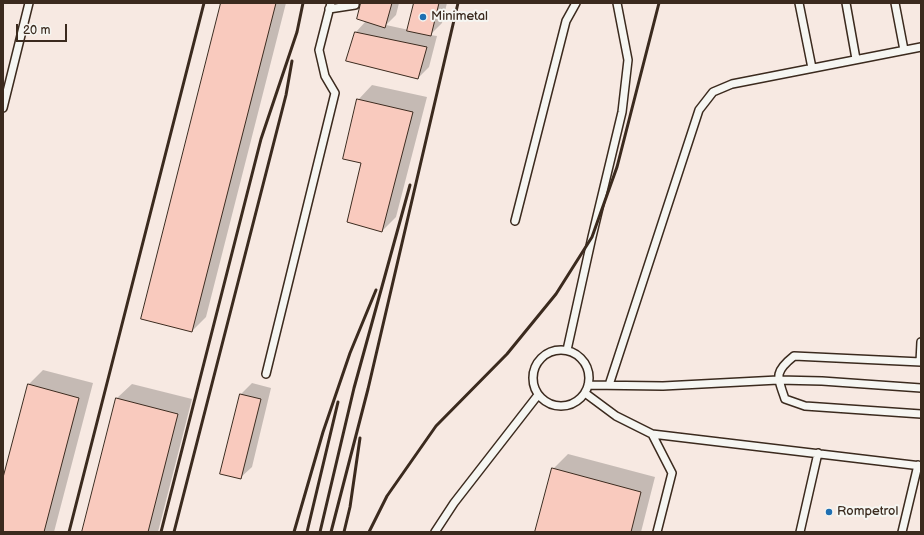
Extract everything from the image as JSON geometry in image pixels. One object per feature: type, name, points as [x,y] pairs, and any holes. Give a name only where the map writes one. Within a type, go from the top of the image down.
[{"type":"lane","points":[[3,108],[29,3]]},
{"type":"lane","points":[[266,374],[335,93],[325,76],[319,50],[330,6],[355,5],[355,3]]},
{"type":"lane","points":[[515,221],[566,21],[576,3]]},
{"type":"lane","points":[[567,350],[622,112],[628,60],[617,3]]},
{"type":"lane","points":[[800,3],[812,68]]},
{"type":"lane","points":[[846,3],[856,59]]},
{"type":"lane","points":[[895,3],[904,50]]},
{"type":"lane","points":[[609,385],[699,110],[713,92],[732,84],[921,47]]},
{"type":"lane","points":[[921,342],[921,362],[794,356],[782,366],[778,380],[785,399],[805,406],[921,414]]},
{"type":"lane","points":[[567,350],[578,355],[585,363],[589,374],[588,385],[585,393],[579,400],[571,404],[562,406],[549,404],[538,395],[534,388],[533,370],[543,356],[550,352],[567,350]]},
{"type":"lane","points":[[588,385],[663,386],[778,380],[822,381],[921,388]]},
{"type":"lane","points":[[585,393],[616,416],[652,434],[920,466],[902,532]]},
{"type":"lane","points":[[434,532],[454,502],[538,395]]},
{"type":"lane","points":[[652,434],[672,472],[657,532]]},
{"type":"lane","points":[[800,532],[818,453]]},
{"type":"building","points":[[221,3],[276,3],[192,332],[141,319]]},
{"type":"building","points":[[361,3],[392,3],[385,28],[357,19]]},
{"type":"building","name":"Minimetal","points":[[414,3],[439,3],[431,36],[407,31]]},
{"type":"building","points":[[355,32],[427,47],[418,79],[346,61]]},
{"type":"building","points":[[357,99],[413,112],[382,232],[347,222],[361,163],[343,159]]},
{"type":"building","points":[[28,384],[79,398],[44,532],[3,532],[3,478]]},
{"type":"building","points":[[240,394],[261,399],[241,479],[220,474]]},
{"type":"building","points":[[116,398],[178,414],[148,532],[82,532]]},
{"type":"building","points":[[552,468],[641,492],[631,532],[535,532]]},
{"type":"railway","points":[[69,532],[204,3]]},
{"type":"railway","points":[[161,532],[261,139],[297,32],[303,3]]},
{"type":"railway","points":[[331,532],[368,389],[458,3]]},
{"type":"railway","points":[[369,532],[387,496],[436,426],[507,354],[556,294],[592,237],[617,167],[659,3]]},
{"type":"railway","points":[[174,532],[286,95],[292,61]]},
{"type":"railway","points":[[320,532],[354,388],[410,185]]},
{"type":"railway","points":[[294,532],[323,432],[350,353],[376,290]]},
{"type":"railway","points":[[307,532],[338,402]]},
{"type":"railway","points":[[344,532],[350,507],[360,438]]},
{"type":"place","name":"Minimetal","points":[[423,17]]},
{"type":"place","name":"Rompetrol","points":[[829,512]]}]
